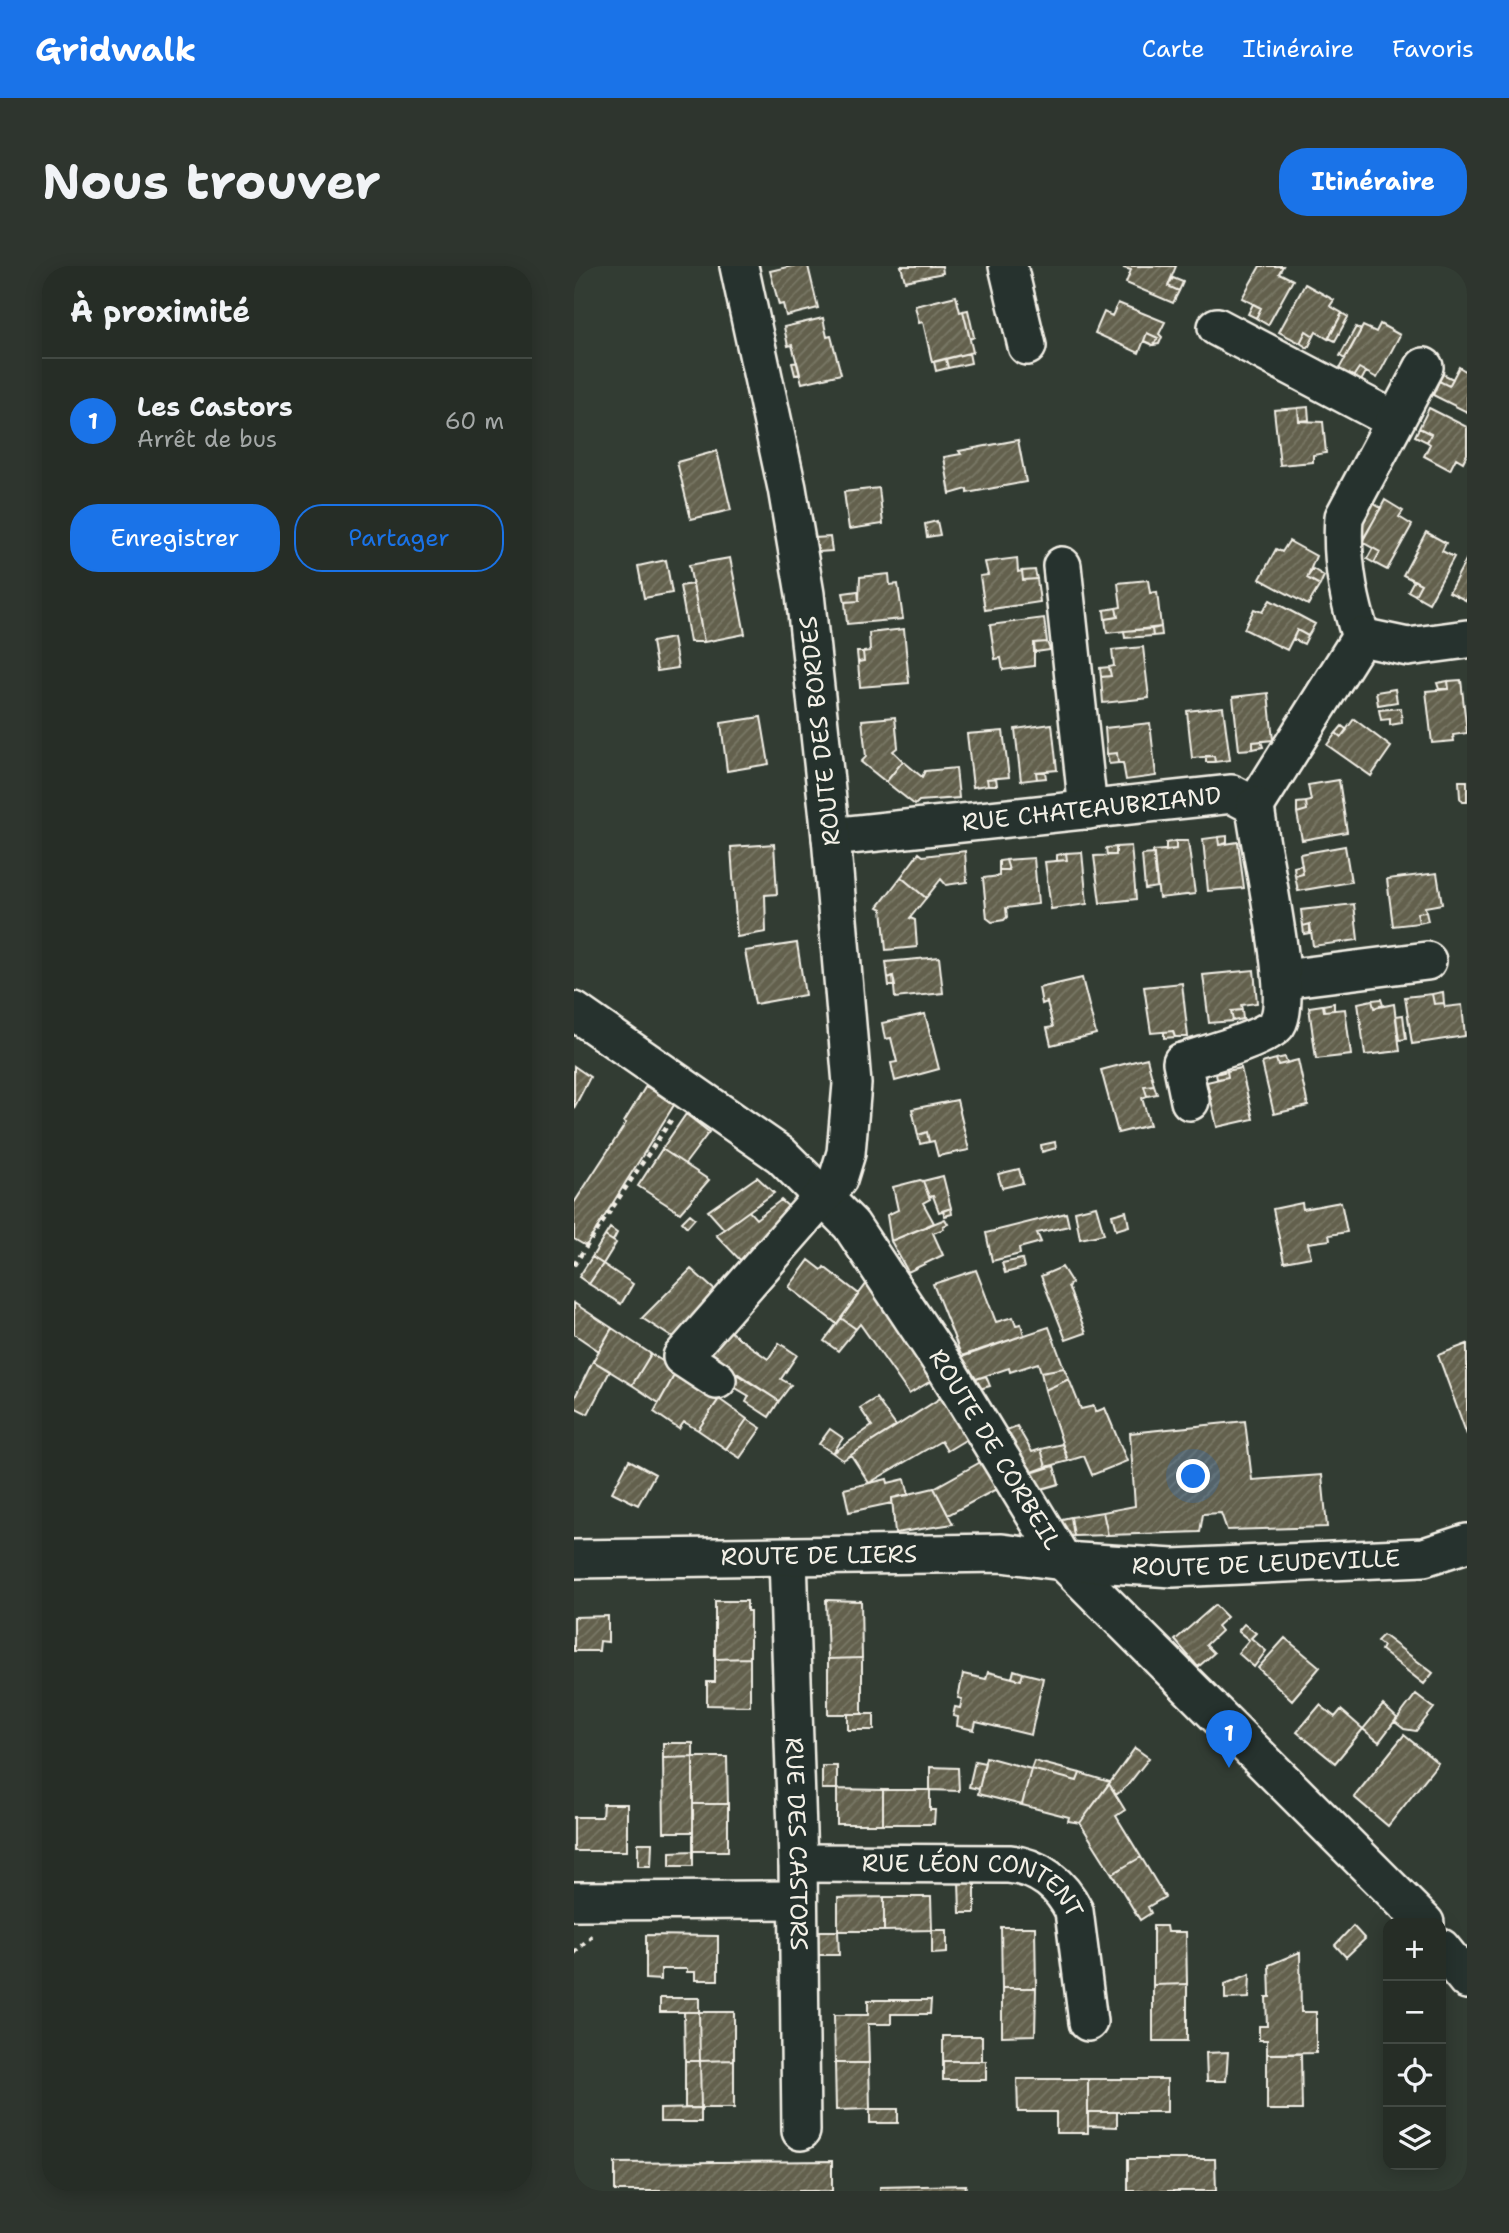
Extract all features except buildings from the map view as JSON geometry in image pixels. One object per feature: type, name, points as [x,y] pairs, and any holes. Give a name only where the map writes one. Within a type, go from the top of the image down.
[{"type":"street","name":"ROUTE DES BORDES","points":[[717,1380],[682,1357],[838,1179],[846,1153],[852,1084],[831,837],[805,594],[786,488],[739,266]]},
{"type":"street","points":[[1008,266],[1027,346]]},
{"type":"street","points":[[1217,327],[1394,420]]},
{"type":"street","points":[[1424,367],[1344,517],[1342,542],[1350,605],[1360,637],[1408,647],[1467,639]]},
{"type":"street","points":[[1062,566],[1088,810]]},
{"type":"street","name":"RUE CHATEAUBRIAND","points":[[831,837],[1232,794],[1255,806],[1360,637]]},
{"type":"street","points":[[1190,1101],[1182,1062],[1264,1034],[1276,1026],[1282,1010],[1283,979],[1255,806]]},
{"type":"street","points":[[1283,979],[1427,961]]},
{"type":"street","name":"ROUTE DE CORBEIL","points":[[574,1011],[781,1155],[825,1196],[851,1225],[895,1288],[1063,1561],[1412,1918]]},
{"type":"street","name":"ROUTE DE LEUDEVILLE","points":[[1063,1561],[1173,1568],[1410,1558],[1424,1557],[1467,1542]]},
{"type":"street","name":"ROUTE DE LIERS","points":[[574,1559],[1002,1553],[1063,1561]]},
{"type":"street","name":"RUE DES CASTORS","points":[[788,1557],[798,1900],[801,2131]]},
{"type":"street","name":"RUE LÉON CONTENT","points":[[797,1863],[1009,1864],[1025,1866],[1038,1872],[1068,1897],[1074,1911],[1088,2022]]},
{"type":"street","points":[[574,1901],[798,1900]]},
{"type":"street","points":[[1446,1943],[1467,1962]]},
{"type":"street","points":[[1446,1954],[1467,1980]]},
{"type":"path","points":[[574,1265],[690,1092]]},
{"type":"place","name":"Les Castors","points":[[1229,1768]]}]
